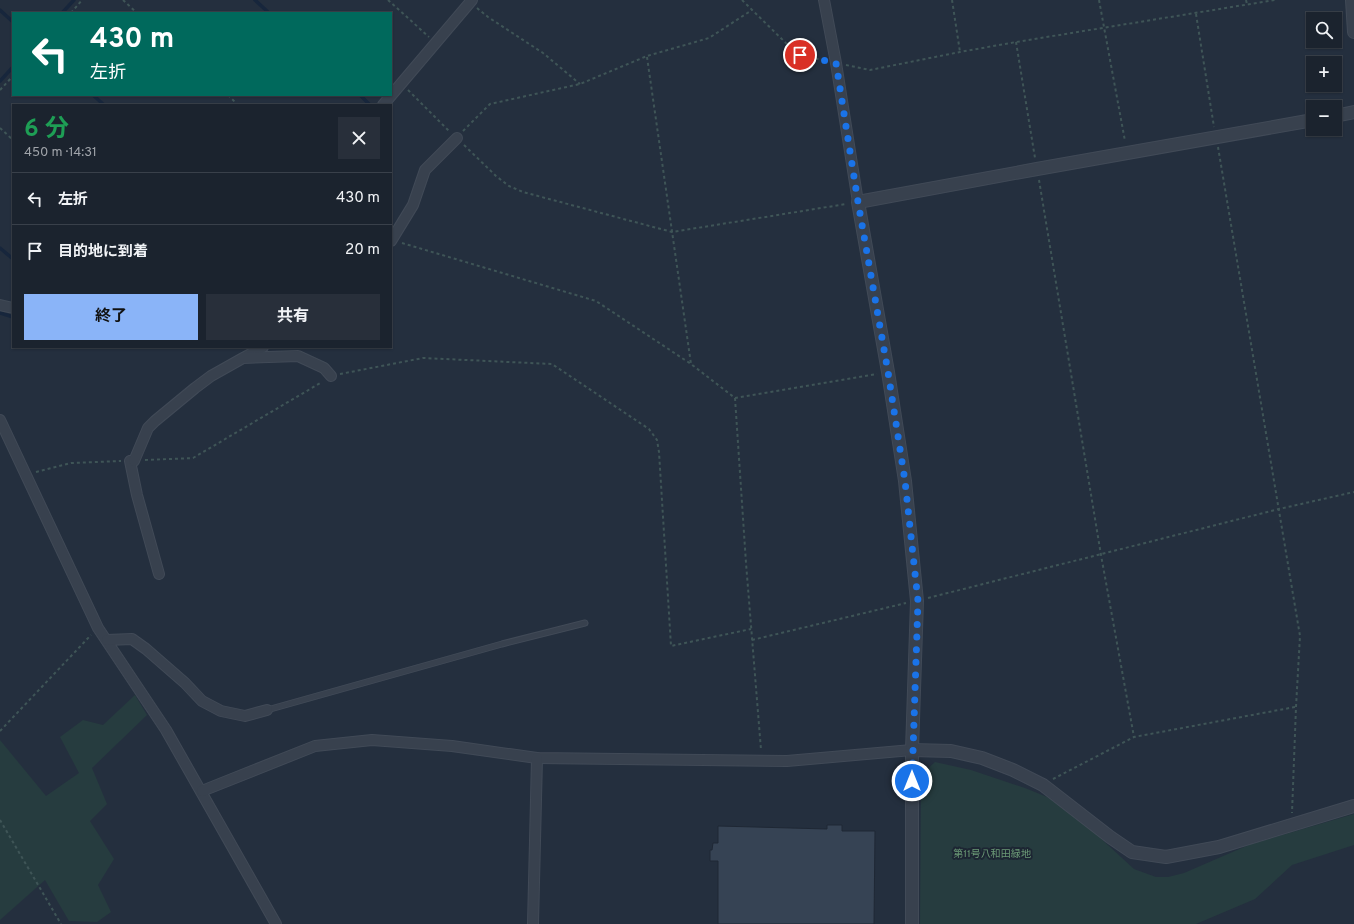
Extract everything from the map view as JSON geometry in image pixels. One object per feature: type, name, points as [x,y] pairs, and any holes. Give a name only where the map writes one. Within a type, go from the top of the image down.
[{"type":"street","points":[[824,0],[888,372],[905,481],[918,601],[912,750],[912,924]]},
{"type":"street","points":[[1352,0],[1354,32]]},
{"type":"street","points":[[392,95],[471,1]]},
{"type":"street","points":[[384,104],[391,96]]},
{"type":"street","points":[[1342,115],[1354,112]]},
{"type":"street","points":[[858,202],[1127,152],[1306,121]]},
{"type":"street","points":[[392,238],[413,205],[425,170],[457,138]]},
{"type":"street","points":[[0,305],[12,308]]},
{"type":"street","points":[[159,574],[137,495],[132,461],[148,428],[155,421],[200,384],[261,348]]},
{"type":"street","points":[[243,358],[298,356],[324,368],[331,376]]},
{"type":"street","points":[[0,420],[98,628],[166,730],[202,791],[276,924]]},
{"type":"street","points":[[107,640],[132,639],[146,649],[185,683],[202,701],[221,711],[245,716],[267,710]]},
{"type":"street","points":[[202,791],[315,746],[372,740],[452,746],[537,758],[787,761],[912,750],[951,751],[982,758],[1013,770],[1043,785],[1110,837],[1132,852],[1166,857],[1219,847],[1354,806]]},
{"type":"street","points":[[533,924],[537,758]]},
{"type":"lane","points":[[267,710],[502,644],[585,623]]},
{"type":"path","points":[[72,12],[82,0]]},
{"type":"path","points":[[123,0],[137,12]]},
{"type":"path","points":[[388,0],[436,42]]},
{"type":"path","points":[[742,0],[800,55],[870,70],[1016,42],[1275,0]]},
{"type":"path","points":[[952,0],[960,52]]},
{"type":"path","points":[[1099,0],[1127,152]]},
{"type":"path","points":[[1246,0],[1247,4]]},
{"type":"path","points":[[471,1],[488,17],[543,53],[580,84]]},
{"type":"path","points":[[457,138],[490,104],[580,84],[647,56],[709,38],[752,10]]},
{"type":"path","points":[[1196,14],[1300,636],[1292,825]]},
{"type":"path","points":[[1016,42],[1101,555],[1134,736]]},
{"type":"path","points":[[647,56],[691,364]]},
{"type":"path","points":[[0,90],[12,77]]},
{"type":"path","points":[[402,84],[496,176],[509,186],[523,192],[672,232],[858,202]]},
{"type":"path","points":[[229,96],[237,104]]},
{"type":"path","points":[[0,128],[12,139]]},
{"type":"path","points":[[392,240],[596,301],[691,364],[735,398],[888,372]]},
{"type":"path","points":[[26,474],[71,463],[193,458],[331,376],[423,358],[552,364],[649,429],[657,440],[671,646],[752,629]]},
{"type":"path","points":[[735,398],[746,563],[762,761]]},
{"type":"path","points":[[752,640],[918,601],[1279,509],[1354,492]]},
{"type":"path","points":[[0,731],[98,628]]},
{"type":"path","points":[[1043,785],[1134,736],[1296,707]]},
{"type":"path","points":[[0,820],[61,924]]},
{"type":"green space","points":[[135,695],[147,715],[92,768],[107,804],[90,821],[114,859],[98,885],[111,912],[97,922],[69,921],[45,880],[0,920],[0,740],[46,796],[79,773],[60,737],[83,720],[103,725]]},
{"type":"green space","name":"第11号八和田緑地","points":[[935,762],[971,770],[1025,788],[1052,799],[1072,812],[1134,869],[1156,877],[1168,877],[1184,873],[1251,844],[1354,814],[1354,845],[1292,865],[1255,899],[1196,924],[920,924],[921,775]]},
{"type":"building","points":[[827,825],[842,825],[842,831],[875,831],[874,924],[718,924],[718,861],[710,861],[710,850],[712,850],[713,843],[718,843],[718,826],[827,829]]},
{"type":"waterway","points":[[63,12],[74,0]]},
{"type":"waterway","points":[[255,0],[268,12]]},
{"type":"waterway","points":[[0,10],[12,21]]},
{"type":"waterway","points":[[0,81],[12,68]]},
{"type":"waterway","points":[[94,96],[103,104]]},
{"type":"waterway","points":[[361,96],[369,104]]},
{"type":"waterway","points":[[0,248],[12,258]]},
{"type":"waterway","points":[[0,313],[12,317]]},
{"type":"route","points":[[800,55],[836,63],[905,481],[918,601],[912,781]]}]
